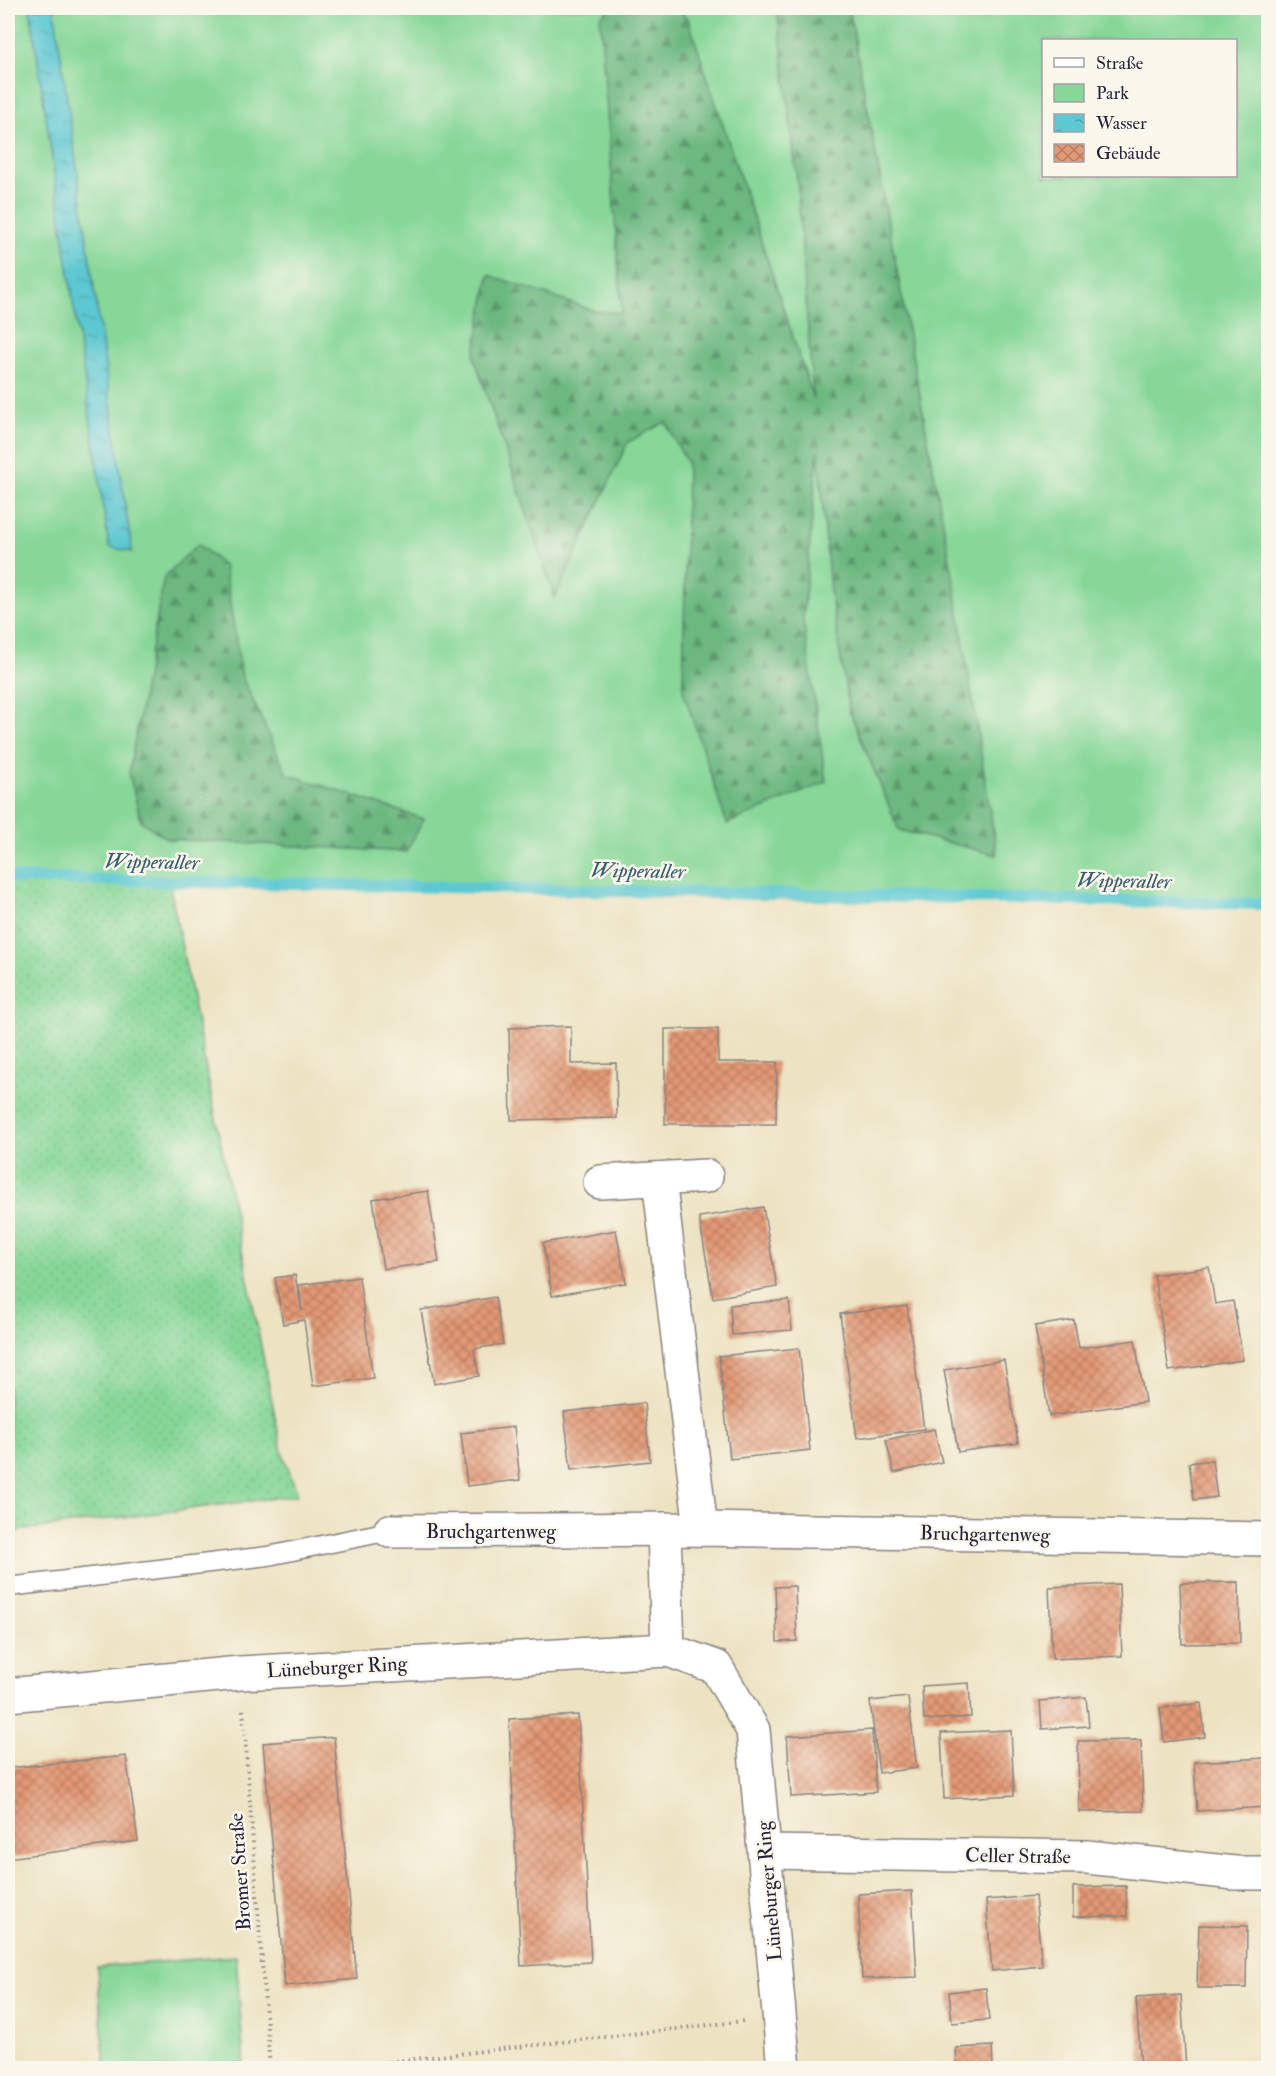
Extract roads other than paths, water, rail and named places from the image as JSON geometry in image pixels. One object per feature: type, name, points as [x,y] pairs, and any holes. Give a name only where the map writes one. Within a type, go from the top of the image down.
[{"type":"street","points":[[600,1182],[706,1176]]},
{"type":"street","points":[[659,1179],[701,1529]]},
{"type":"street","points":[[664,1529],[668,1650]]},
{"type":"street","name":"Bruchgartenweg","points":[[390,1531],[701,1529],[1269,1539]]},
{"type":"street","name":"Lüneburger Ring","points":[[8,1695],[240,1673],[668,1650],[716,1667],[753,1730],[766,1852],[784,2068]]},
{"type":"street","name":"Celler Straße","points":[[766,1852],[1087,1857],[1235,1873],[1269,1873]]},
{"type":"lane","points":[[8,1587],[268,1556],[390,1531]]},
{"type":"water","points":[[30,8],[54,8],[132,552],[109,547]]},
{"type":"waterway","name":"Wipperaller","points":[[8,878],[1268,904]]}]
